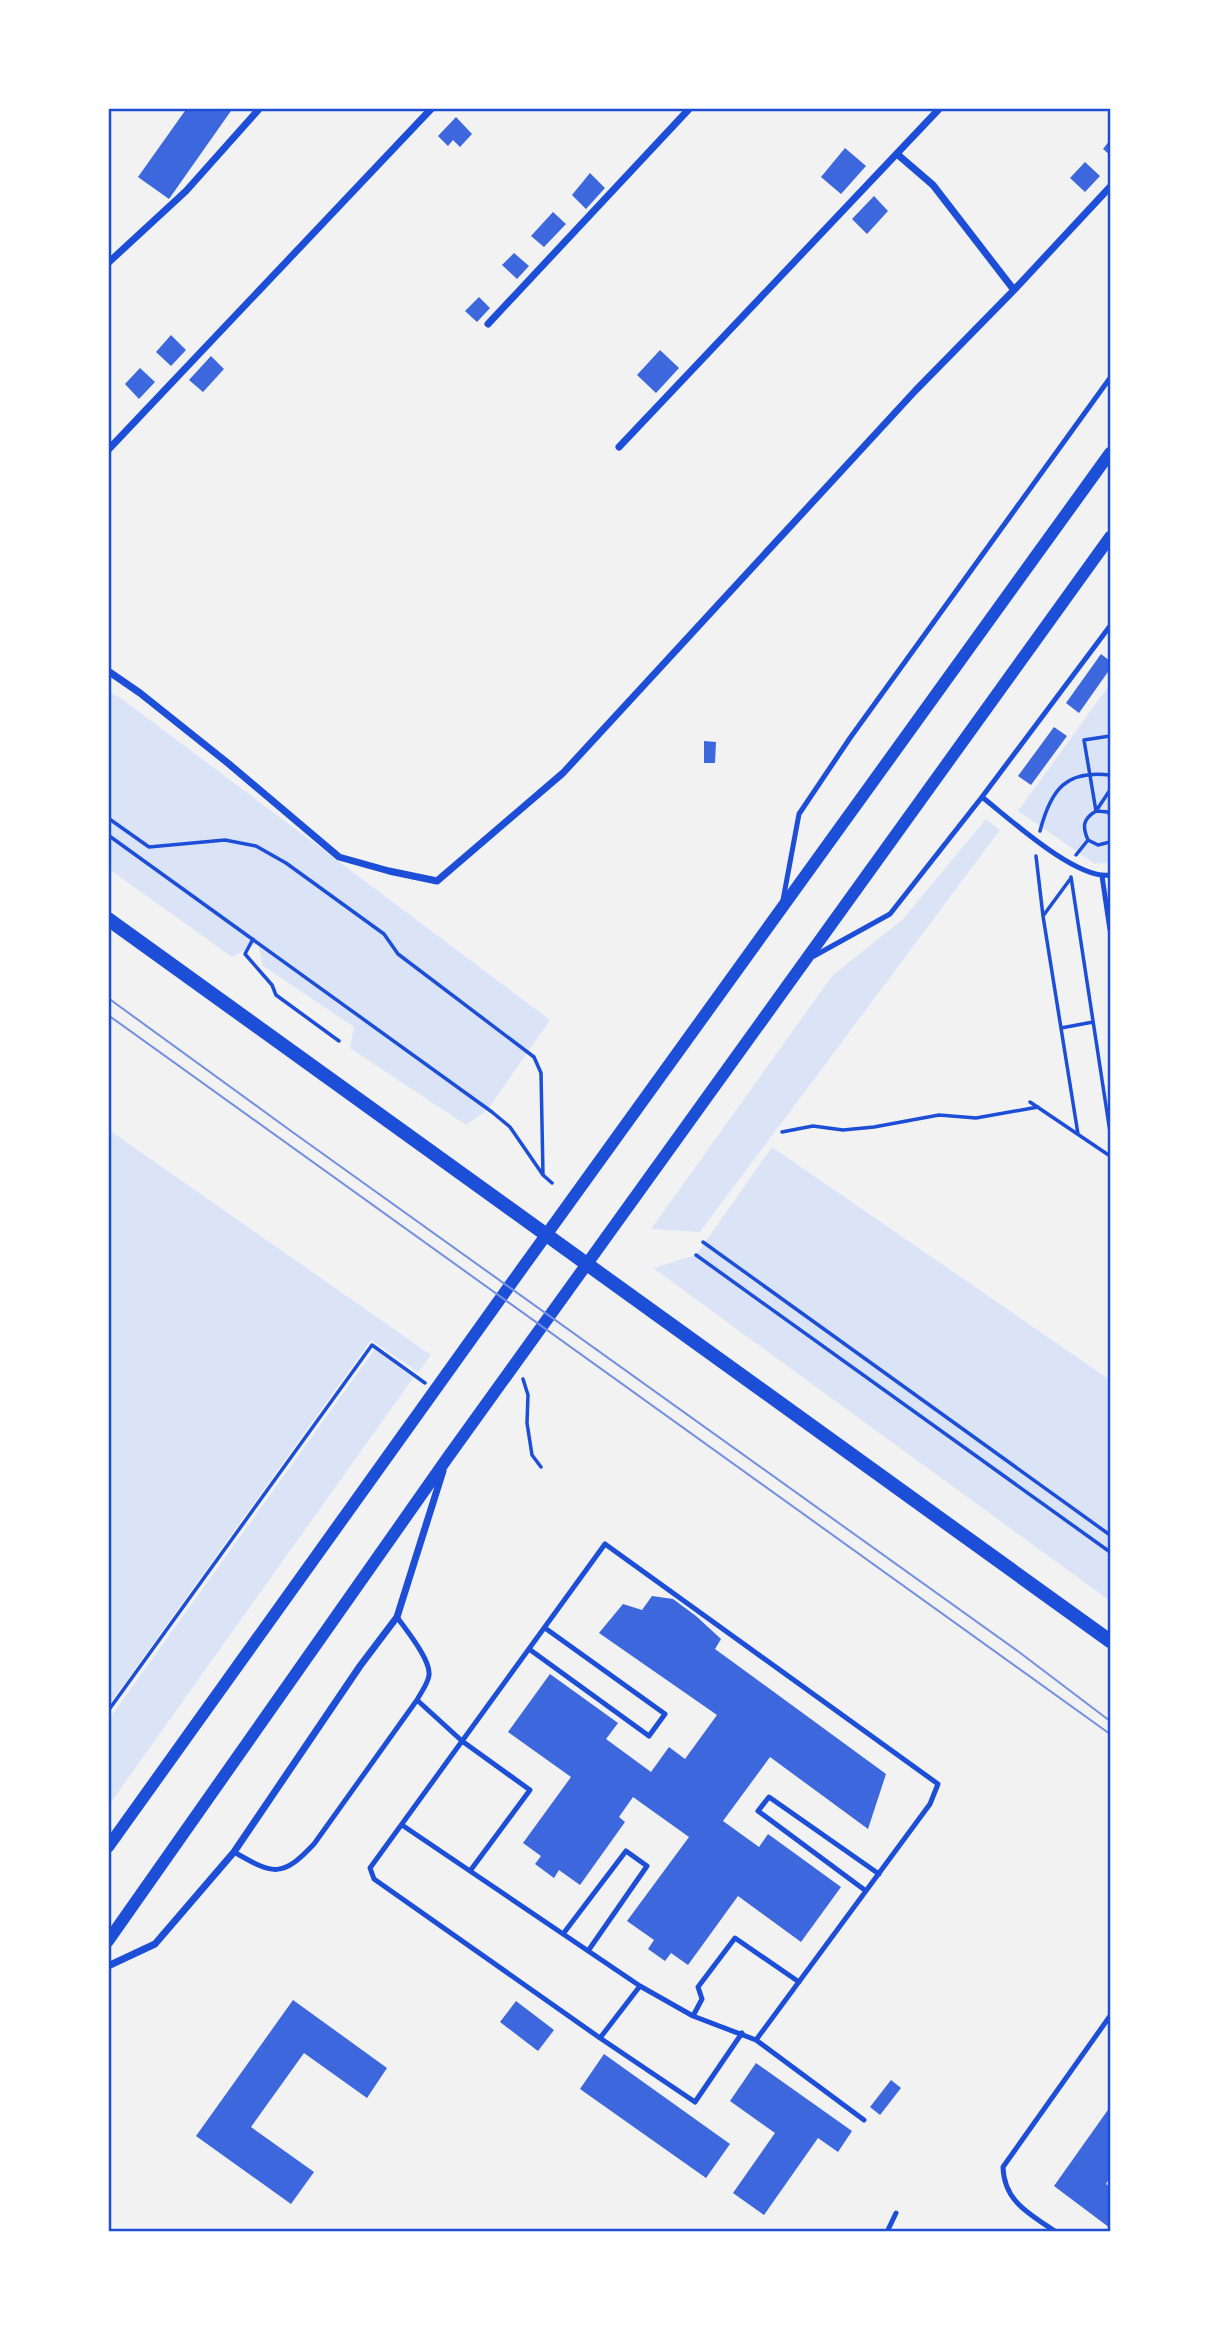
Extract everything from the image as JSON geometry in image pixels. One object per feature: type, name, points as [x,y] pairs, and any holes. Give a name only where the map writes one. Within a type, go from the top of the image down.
[{"type":"main road","points":[[108,919],[1111,1641]]},
{"type":"street","points":[[108,264],[186,191],[260,108]]},
{"type":"street","points":[[108,450],[432,108]]},
{"type":"street","points":[[488,324],[690,108]]},
{"type":"street","points":[[619,447],[940,108]]},
{"type":"street","points":[[897,153],[933,185],[1014,290]]},
{"type":"street","points":[[108,671],[229,764],[338,857],[389,872],[437,881],[563,773],[915,391],[1111,187]]},
{"type":"street","points":[[1101,198],[1111,200]]},
{"type":"street","points":[[108,1847],[1111,453]]},
{"type":"street","points":[[108,1941],[447,1457],[1111,537]]},
{"type":"street","points":[[108,1966],[155,1944],[234,1852],[360,1666],[397,1617],[447,1457]]},
{"type":"lane","points":[[782,909],[799,814],[850,738],[1111,378]]},
{"type":"lane","points":[[805,961],[890,914],[1111,626]]},
{"type":"lane","points":[[982,797],[1069,864],[1102,876],[1111,875]]},
{"type":"lane","points":[[1102,876],[1111,930]]},
{"type":"lane","points":[[742,2033],[695,2102],[374,1879],[370,1868],[605,1544],[938,1784],[930,1804],[756,2040]]},
{"type":"lane","points":[[234,1852],[256,1865],[272,1869],[282,1869],[296,1863],[314,1844],[417,1700],[428,1681],[430,1671],[427,1662],[397,1617]]},
{"type":"lane","points":[[529,1649],[649,1736],[665,1714],[545,1628]]},
{"type":"lane","points":[[417,1700],[462,1741],[530,1790],[470,1871]]},
{"type":"lane","points":[[866,1891],[758,1811],[769,1797],[879,1874]]},
{"type":"lane","points":[[402,1825],[640,1986],[692,2016],[756,2040],[864,2120]]},
{"type":"lane","points":[[563,1934],[626,1851],[648,1866],[588,1951]]},
{"type":"lane","points":[[692,2016],[702,1999],[698,1987],[735,1938],[799,1982]]},
{"type":"lane","points":[[600,2038],[640,1986]]},
{"type":"lane","points":[[1056,2231],[1015,2202],[1003,2182],[1003,2167],[1111,2016]]},
{"type":"lane","points":[[887,2231],[896,2213]]},
{"type":"path","points":[[1096,811],[1084,740],[1111,736]]},
{"type":"path","points":[[1078,1134],[1043,916],[1036,862],[1037,839],[1045,812],[1055,794],[1068,780],[1089,773],[1111,775]]},
{"type":"path","points":[[1111,790],[1096,811],[1086,818],[1083,829],[1088,840],[1098,845],[1111,842]]},
{"type":"path","points":[[1096,811],[1108,812],[1111,815]]},
{"type":"path","points":[[108,818],[149,847],[225,840],[256,846],[286,863],[384,934],[398,954],[534,1058],[541,1073],[543,1175]]},
{"type":"path","points":[[108,835],[492,1112],[510,1127],[543,1175],[552,1183]]},
{"type":"path","points":[[1069,864],[1088,840]]},
{"type":"path","points":[[1043,916],[1071,878],[1111,1132]]},
{"type":"path","points":[[253,939],[245,954],[272,985],[276,995],[339,1041]]},
{"type":"path","points":[[1060,1028],[1094,1022]]},
{"type":"path","points":[[1030,1102],[1111,1156]]},
{"type":"path","points":[[782,1132],[813,1126],[843,1130],[874,1128],[940,1115],[976,1118],[1038,1107]]},
{"type":"path","points":[[703,1242],[1111,1535]]},
{"type":"path","points":[[696,1255],[1111,1552]]},
{"type":"path","points":[[108,1711],[373,1345],[435,1390]]},
{"type":"path","points":[[517,1361],[528,1395],[527,1423],[532,1455],[541,1467]]},
{"type":"shaded area","points":[[1110,684],[1110,862],[1095,864],[1018,811]]},
{"type":"shaded area","points":[[109,691],[550,1020],[488,1109],[466,1125],[350,1048],[354,1027],[263,966],[258,943],[232,957],[109,869]]},
{"type":"shaded area","points":[[986,819],[1000,830],[700,1232],[651,1229],[832,976],[903,919]]},
{"type":"shaded area","points":[[109,1130],[431,1355],[418,1372],[371,1340],[109,1705]]},
{"type":"shaded area","points":[[772,1147],[1110,1380],[1110,1601],[653,1268],[696,1255]]},
{"type":"shaded area","points":[[375,1349],[413,1378],[109,1805],[109,1719]]},
{"type":"building","points":[[187,108],[233,108],[169,199],[138,177]]},
{"type":"building","points":[[456,117],[472,134],[460,147],[453,140],[448,146],[438,136]]},
{"type":"building","points":[[1110,140],[1110,155],[1103,149]]},
{"type":"building","points":[[845,148],[866,166],[841,194],[821,177]]},
{"type":"building","points":[[1085,162],[1100,176],[1085,192],[1070,178]]},
{"type":"building","points":[[590,173],[605,188],[586,209],[572,195]]},
{"type":"building","points":[[874,196],[888,211],[867,234],[852,219]]},
{"type":"building","points":[[553,212],[566,224],[544,247],[531,236]]},
{"type":"building","points":[[514,253],[529,266],[517,279],[502,265]]},
{"type":"building","points":[[479,297],[490,308],[477,322],[465,311]]},
{"type":"building","points":[[171,335],[186,350],[171,366],[156,352]]},
{"type":"building","points":[[660,350],[679,368],[656,393],[637,375]]},
{"type":"building","points":[[211,356],[224,369],[203,392],[189,380]]},
{"type":"building","points":[[140,368],[155,382],[139,399],[125,384]]},
{"type":"building","points":[[1101,654],[1110,661],[1110,669],[1079,713],[1066,703]]},
{"type":"building","points":[[1054,727],[1067,736],[1031,785],[1018,776]]},
{"type":"building","points":[[704,741],[716,742],[715,763],[704,763]]},
{"type":"building","points":[[652,1596],[673,1599],[696,1616],[721,1639],[715,1649],[886,1774],[868,1829],[770,1757],[723,1821],[759,1847],[768,1834],[841,1887],[801,1942],[738,1896],[688,1965],[671,1953],[665,1961],[648,1949],[654,1940],[627,1921],[689,1837],[633,1797],[619,1817],[625,1822],[580,1885],[559,1870],[554,1878],[535,1864],[541,1856],[523,1843],[571,1777],[508,1732],[550,1674],[618,1723],[606,1739],[651,1772],[669,1747],[685,1759],[717,1715],[599,1633],[623,1604],[642,1610]]},
{"type":"building","points":[[293,2000],[387,2068],[367,2098],[304,2053],[251,2127],[314,2172],[291,2204],[196,2136]]},
{"type":"building","points":[[516,2001],[554,2030],[538,2051],[500,2022]]},
{"type":"building","points":[[604,2054],[730,2144],[706,2178],[580,2089]]},
{"type":"building","points":[[756,2063],[852,2131],[838,2152],[818,2138],[764,2215],[733,2193],[775,2133],[730,2101]]},
{"type":"building","points":[[891,2080],[901,2088],[880,2115],[870,2107]]},
{"type":"building","points":[[1110,2107],[1110,2177],[1106,2184],[1110,2187],[1110,2228],[1054,2186]]},
{"type":"tram line","points":[[108,998],[1019,1652],[1110,1721]]},
{"type":"tram line","points":[[108,1015],[1110,1734]]}]
